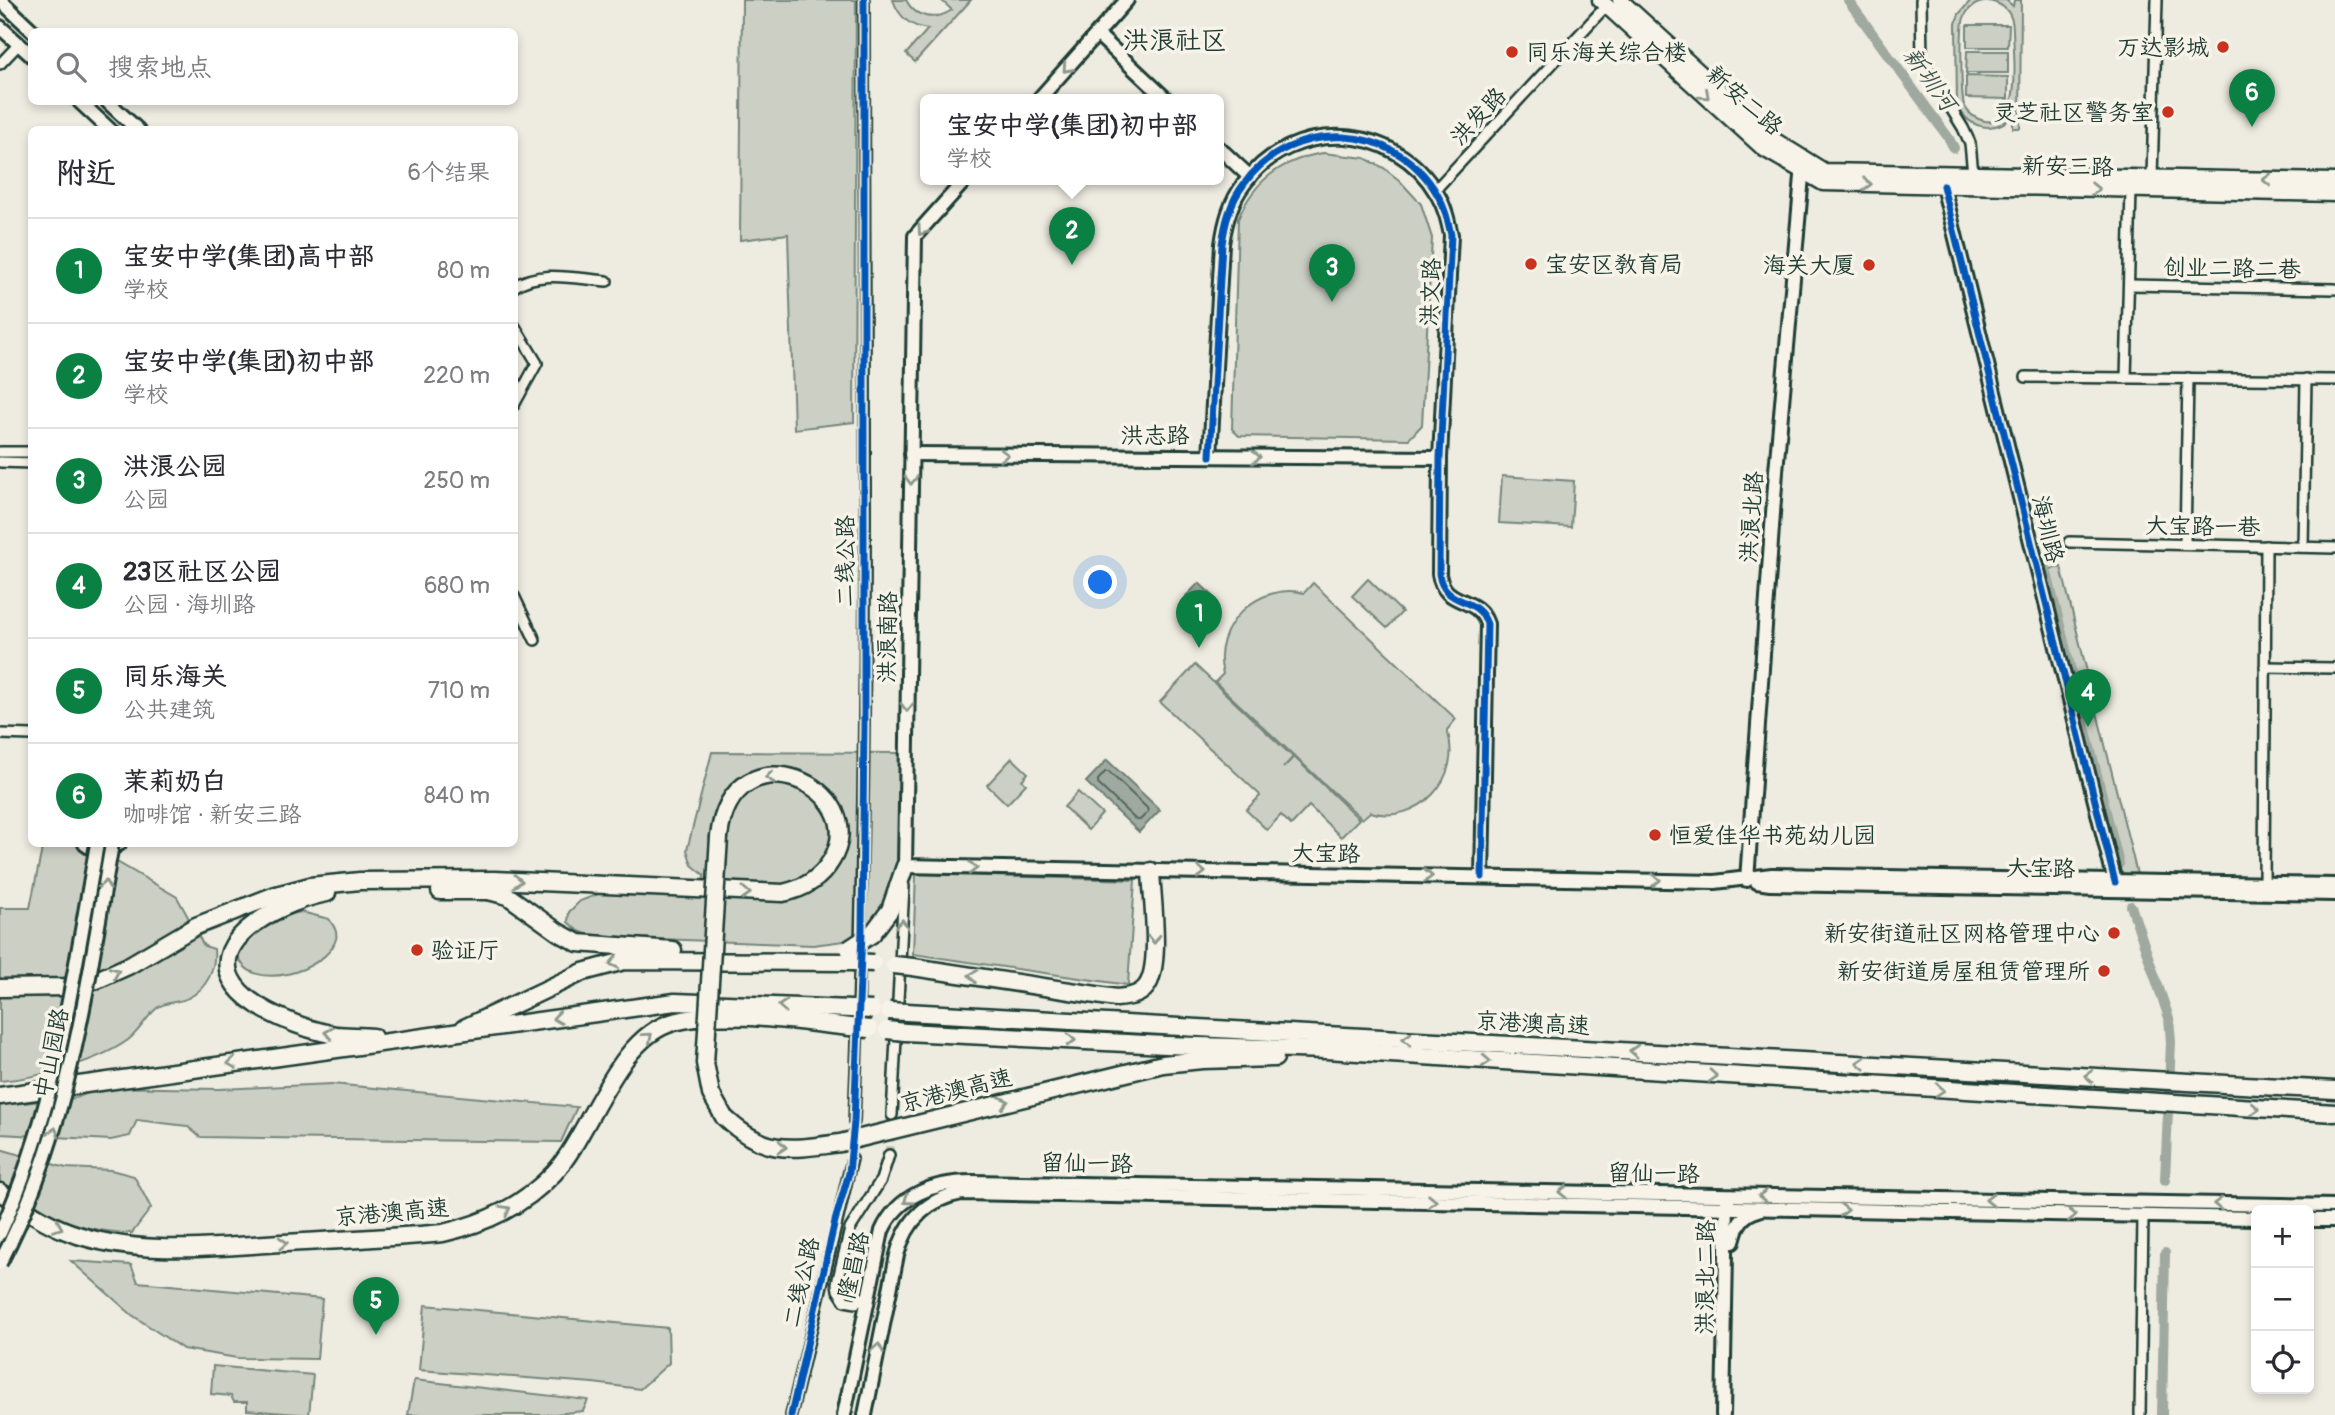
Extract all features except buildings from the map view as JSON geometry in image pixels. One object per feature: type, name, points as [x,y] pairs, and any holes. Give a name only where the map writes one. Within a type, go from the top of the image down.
[{"type":"highway","name":"京港澳高速","points":[[0,988],[66,987],[97,980],[128,967],[196,926],[273,896],[310,886],[360,881],[494,880],[766,894],[783,893],[801,888],[821,875],[834,856],[839,833],[832,810],[817,790],[801,779],[776,775],[755,779],[736,793],[724,813],[719,837],[705,1063],[711,1094],[723,1117],[746,1137],[774,1147],[804,1148],[840,1143],[1163,1064],[1202,1060],[1393,1055]]},
{"type":"highway","points":[[0,1096],[444,1035],[583,972],[624,961],[851,956],[890,910],[905,866]]},
{"type":"highway","points":[[446,880],[508,896],[568,938],[586,945],[824,956],[838,954],[873,963],[1116,998],[1131,997],[1145,989],[1153,975],[1155,959],[1151,871]]},
{"type":"highway","points":[[421,1038],[337,1035],[312,1030],[284,1018],[259,1005],[237,988],[229,964],[233,947],[252,925],[279,909],[316,895],[374,891],[487,891]]},
{"type":"highway","name":"京港澳高速","points":[[444,1035],[675,1002],[872,1010],[2335,1090]]},
{"type":"highway","name":"京港澳高速","points":[[0,1192],[44,1221],[65,1230],[135,1247],[190,1248],[443,1233],[492,1218],[539,1188],[567,1155],[615,1074],[644,1039],[672,1022],[725,1017],[905,1032],[1326,1050],[2156,1104],[2335,1113]]},
{"type":"main road","points":[[0,0],[30,28]]},
{"type":"main road","points":[[1043,94],[1127,0]]},
{"type":"main road","name":"新安二路","points":[[1608,2],[1803,165]]},
{"type":"main road","points":[[0,27],[28,52]]},
{"type":"main road","points":[[1097,34],[1161,94]]},
{"type":"main road","points":[[83,105],[106,126]]},
{"type":"main road","points":[[111,105],[134,126]]},
{"type":"main road","name":"洪文路","points":[[1210,456],[1222,244],[1232,203],[1250,177],[1273,155],[1312,138],[1333,135],[1354,137],[1375,141],[1394,150],[1411,162],[1435,190],[1446,214],[1451,235],[1440,458],[1440,582],[1449,595],[1479,609],[1487,624],[1482,877]]},
{"type":"main road","points":[[1224,153],[1250,177]]},
{"type":"main road","name":"新安三路","points":[[1803,165],[1824,171],[2335,181]]},
{"type":"main road","name":"新安三路","points":[[1803,165],[1823,183],[2335,194]]},
{"type":"main road","name":"洪浪北路","points":[[1747,880],[1776,471],[1803,165]]},
{"type":"main road","name":"洪浪南路","points":[[905,866],[915,236],[961,185]]},
{"type":"main road","name":"海圳路","points":[[1943,186],[2115,882]]},
{"type":"main road","name":"洪志路","points":[[911,454],[1440,458]]},
{"type":"main road","points":[[91,847],[100,851],[115,847]]},
{"type":"main road","name":"中山园路","points":[[0,1233],[30,1159],[47,1103],[61,1044],[96,847]]},
{"type":"main road","name":"中山园路","points":[[0,1263],[34,1190],[59,1115],[79,1029],[111,847]]},
{"type":"main road","name":"大宝路","points":[[905,866],[1715,881],[1747,880],[1772,875],[2115,882],[2335,894]]},
{"type":"main road","name":"大宝路","points":[[1747,880],[1770,884],[2264,889],[2335,886]]},
{"type":"main road","name":"隆昌路","points":[[844,1415],[866,1297],[882,1231],[891,1213],[910,1197],[934,1186],[972,1187]]},
{"type":"main road","name":"隆昌路","points":[[865,1415],[897,1255],[904,1233],[915,1217],[935,1201],[972,1187]]},
{"type":"main road","name":"留仙一路","points":[[972,1187],[1731,1203],[2335,1206]]},
{"type":"main road","name":"留仙一路","points":[[1731,1203],[1768,1208],[2251,1219]]},
{"type":"main road","name":"洪浪北二路","points":[[1731,1203],[1731,1415]]},
{"type":"main road","name":"洪浪北二路","points":[[1723,1415],[1731,1203]]},
{"type":"main road","points":[[1733,1242],[1736,1227],[1741,1220],[1754,1211],[1768,1208]]},
{"type":"main road","points":[[2314,1220],[2335,1220]]},
{"type":"street","name":"二线公路","points":[[854,1122],[862,932],[864,735],[864,0]]},
{"type":"street","points":[[1921,0],[1922,61],[1963,128],[1969,143],[1973,174]]},
{"type":"street","points":[[2152,177],[2157,0]]},
{"type":"street","name":"洪发路","points":[[1435,190],[1608,2]]},
{"type":"street","points":[[0,64],[19,44]]},
{"type":"street","points":[[2126,378],[2131,190]]},
{"type":"street","points":[[518,285],[532,278],[607,281]]},
{"type":"street","name":"创业二路二巷","points":[[2129,285],[2335,289]]},
{"type":"street","points":[[518,332],[537,363],[518,398]]},
{"type":"street","points":[[2026,376],[2335,380]]},
{"type":"street","points":[[2185,544],[2188,378]]},
{"type":"street","points":[[2304,547],[2306,379]]},
{"type":"street","points":[[0,452],[28,452]]},
{"type":"street","points":[[0,462],[28,463]]},
{"type":"street","name":"大宝路一巷","points":[[2070,542],[2335,548]]},
{"type":"street","points":[[2264,889],[2266,546]]},
{"type":"street","points":[[518,604],[536,640]]},
{"type":"street","points":[[2265,667],[2335,668]]},
{"type":"street","points":[[0,734],[28,735]]},
{"type":"street","name":"洪浪南路","points":[[892,1115],[905,866]]},
{"type":"street","points":[[866,1297],[856,1303],[845,1301],[837,1283],[850,1229],[881,1180],[889,1155]]},
{"type":"street","name":"二线公路","points":[[791,1415],[852,1159]]},
{"type":"street","points":[[2140,1415],[2143,1216]]},
{"type":"shaded area","points":[[742,0],[856,0],[854,422],[794,429],[788,234],[740,240]]},
{"type":"shaded area","points":[[893,0],[906,0],[915,11],[933,17],[952,10],[941,0],[971,0],[915,62],[906,54],[928,29],[906,20]]},
{"type":"shaded area","points":[[1971,0],[2006,0],[2013,6],[2014,0],[2021,0],[2020,128],[2013,128],[2013,116],[1997,126],[1989,127],[1974,123],[1961,112],[1957,104],[1956,24],[1959,14]],"holes":[[[1995,2],[2004,7],[2013,24],[2014,86],[2006,112],[1998,119],[1985,121],[1973,116],[1964,105],[1962,34],[1964,18],[1971,8],[1977,4]]]},
{"type":"shaded area","points":[[1967,25],[2009,25],[2008,47],[1967,47]]},
{"type":"shaded area","points":[[1967,51],[2008,51],[2008,73],[1966,73]]},
{"type":"shaded area","points":[[1966,76],[2008,77],[2008,99],[1966,98]]},
{"type":"shaded area","points":[[1323,153],[1365,158],[1384,168],[1421,204],[1432,238],[1422,425],[1409,439],[1239,436],[1232,429],[1238,219],[1252,193],[1271,174],[1295,161]]},
{"type":"shaded area","points":[[1502,476],[1574,481],[1571,527],[1499,523]]},
{"type":"shaded area","points":[[2061,567],[2139,882],[2115,882],[2035,572]]},
{"type":"shaded area","points":[[1368,579],[1402,612],[1387,628],[1352,596]]},
{"type":"shaded area","points":[[1313,583],[1456,719],[1447,730],[1451,748],[1443,781],[1420,805],[1405,812],[1370,812],[1362,819],[1215,682],[1223,674],[1221,657],[1224,640],[1242,611],[1271,594],[1287,591],[1304,593]]},
{"type":"shaded area","points":[[1195,665],[1293,757],[1283,768],[1294,757],[1359,819],[1341,837],[1309,806],[1291,825],[1281,815],[1267,830],[1246,810],[1259,794],[1160,702]]},
{"type":"shaded area","points":[[712,752],[899,753],[900,867],[885,910],[869,926],[844,941],[813,945],[586,934],[568,922],[569,912],[580,901],[601,893],[703,893],[704,875],[692,865],[687,850]]},
{"type":"shaded area","points":[[1012,758],[1028,773],[1022,780],[1026,784],[1007,804],[987,785]]},
{"type":"shaded area","points":[[1078,792],[1102,814],[1088,830],[1064,807]]},
{"type":"shaded area","points":[[42,847],[91,847],[177,897],[204,946],[214,949],[212,971],[195,994],[157,1008],[128,1040],[115,1048],[67,1068],[0,1081],[0,908],[30,908]]},
{"type":"shaded area","points":[[916,874],[1135,880],[1128,985],[913,954]]},
{"type":"shaded area","points":[[301,912],[329,919],[335,928],[336,936],[330,951],[304,969],[287,974],[256,974],[245,967],[238,955],[256,929],[270,920]]},
{"type":"shaded area","points":[[332,1084],[577,1107],[561,1142],[200,1137],[187,1126],[137,1120],[130,1136],[111,1140],[0,1134],[0,1105],[76,1098],[102,1087],[219,1089]]},
{"type":"shaded area","points":[[0,1149],[66,1168],[111,1170],[134,1176],[151,1208],[132,1233],[93,1229],[61,1219],[0,1182]]},
{"type":"shaded area","points":[[71,1261],[131,1265],[138,1282],[322,1299],[317,1359],[237,1358],[183,1349],[132,1315]]},
{"type":"shaded area","points":[[425,1305],[668,1328],[669,1363],[640,1389],[419,1370]]},
{"type":"shaded area","points":[[213,1366],[313,1375],[309,1415],[247,1410],[247,1402],[234,1402],[231,1396],[211,1394]]},
{"type":"shaded area","points":[[414,1380],[588,1400],[583,1411],[546,1415],[408,1415]]},
{"type":"water","points":[[1199,583],[1212,595],[1199,608],[1186,596]]},
{"type":"water","points":[[1107,760],[1160,810],[1139,832],[1086,782]]},
{"type":"waterway","name":"新圳河","points":[[1848,0],[1954,148]]},
{"type":"waterway","points":[[2044,561],[2119,864]]},
{"type":"waterway","points":[[2131,906],[2169,1018],[2171,1042],[2165,1180]]},
{"type":"waterway","points":[[2162,1415],[2165,1253]]},
{"type":"tunnel","points":[[889,1155],[892,1115]]},
{"type":"tunnel","points":[[852,1159],[854,1122]]},
{"type":"cycle path","points":[[791,1415],[835,1221],[849,1173],[854,1122],[862,932],[864,722],[864,0]]},
{"type":"cycle path","points":[[1210,456],[1222,244],[1229,213],[1239,191],[1264,162],[1289,147],[1315,139],[1343,137],[1371,142],[1396,153],[1419,170],[1437,194],[1451,235],[1440,458],[1439,574],[1447,592],[1476,608],[1487,624],[1482,877]]},
{"type":"cycle path","points":[[1943,186],[2115,882]]},
{"type":"place","name":"万达影城","points":[[2223,47]]},
{"type":"place","name":"同乐海关综合楼","points":[[1512,52]]},
{"type":"place","name":"灵芝社区警务室","points":[[2168,112]]},
{"type":"place","name":"茉莉奶白","points":[[2252,127]]},
{"type":"place","name":"宝安区教育局","points":[[1531,264]]},
{"type":"place","name":"宝安中学(集团)初中部","points":[[1072,265]]},
{"type":"place","name":"海关大厦","points":[[1869,265]]},
{"type":"place","name":"洪浪公园","points":[[1332,302]]},
{"type":"place","name":"宝安中学(集团)高中部","points":[[1199,648]]},
{"type":"place","name":"23区社区公园","points":[[2088,727]]},
{"type":"place","name":"恒爱佳华书苑幼儿园","points":[[1655,835]]},
{"type":"place","name":"新安街道社区网格管理中心","points":[[2114,933]]},
{"type":"place","name":"验证厅","points":[[417,950]]},
{"type":"place","name":"新安街道房屋租赁管理所","points":[[2104,971]]},
{"type":"place","name":"同乐海关","points":[[376,1335]]},
{"type":"district","name":"洪浪社区","points":[[1175,40]]}]
